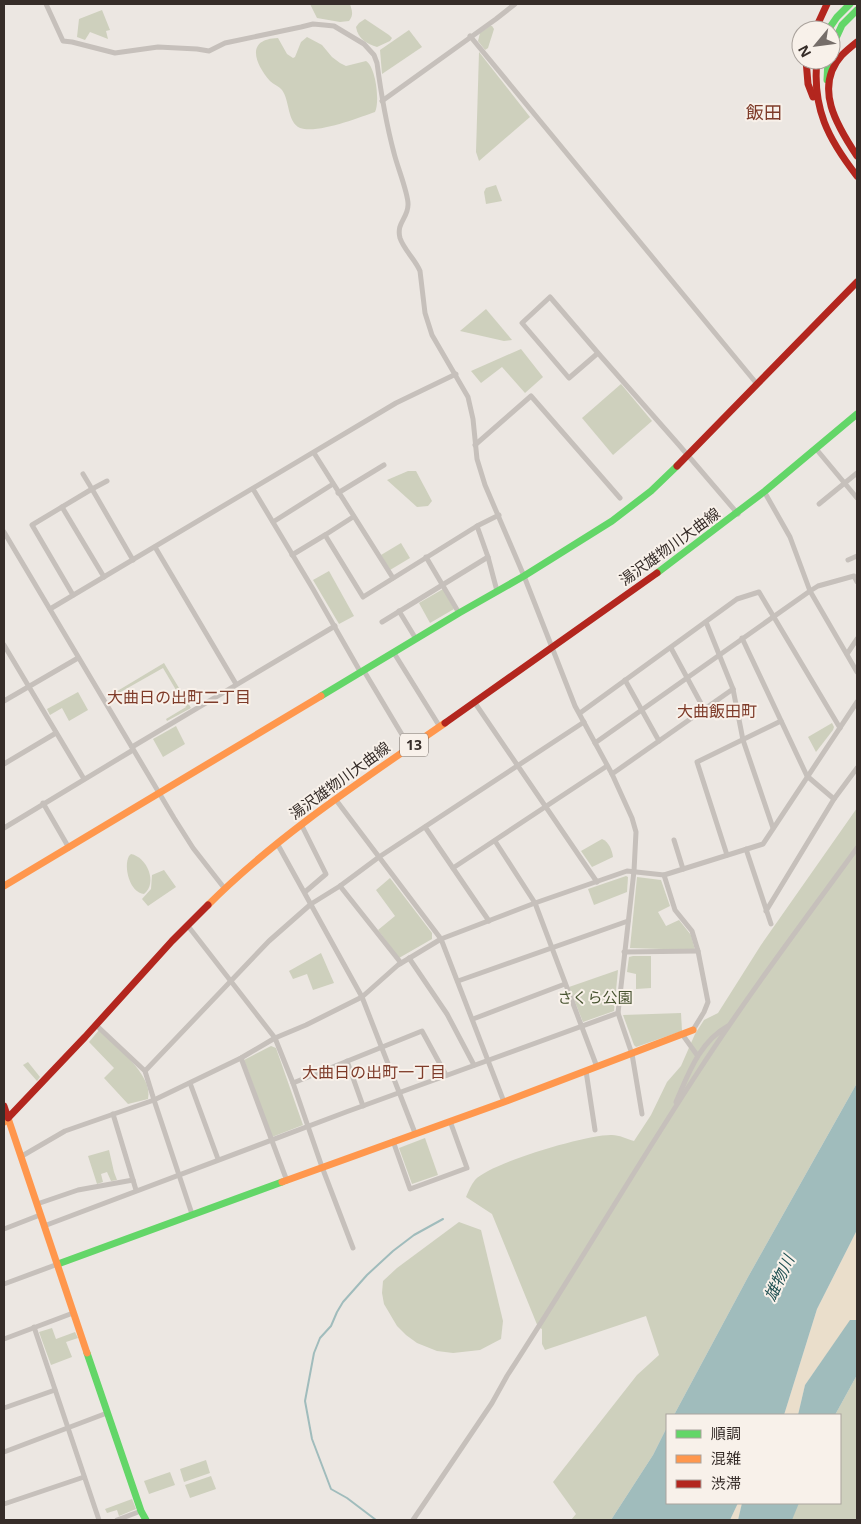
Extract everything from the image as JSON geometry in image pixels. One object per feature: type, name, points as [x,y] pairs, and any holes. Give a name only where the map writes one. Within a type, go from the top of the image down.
[{"type":"main road","points":[[820,20],[827,4]]},
{"type":"main road","points":[[835,20],[850,4]]},
{"type":"main road","points":[[841,27],[857,10]]},
{"type":"main road","points":[[828,89],[836,64],[849,48],[857,42]]},
{"type":"main road","points":[[806,70],[808,84],[821,118],[837,148],[857,176]]},
{"type":"main road","points":[[815,70],[815,87],[821,118]]},
{"type":"main road","points":[[826,70],[829,102],[834,119],[857,156]]},
{"type":"main road","points":[[4,886],[459,613],[524,576],[612,521],[651,490],[688,455],[857,282]]},
{"type":"main road","name":"湯沢雄物川大曲線","points":[[6,1120],[188,926],[225,889],[278,844],[336,800],[658,574],[765,493],[857,414]]},
{"type":"main road","points":[[58,1264],[504,1102],[693,1030]]},
{"type":"main road","points":[[4,1106],[6,1120],[22,1156],[36,1204],[58,1264],[73,1313],[141,1511],[146,1520]]},
{"type":"street","points":[[46,4],[64,41],[115,53],[158,47],[209,51],[225,43],[313,24],[334,26],[364,44],[374,55],[386,122],[408,206],[399,230],[400,236],[402,243],[417,263],[420,271],[425,313],[432,335],[468,397],[472,409],[475,445],[480,471],[575,706],[612,774],[632,818],[636,832],[634,871],[618,1013],[632,1054],[642,1114]]},
{"type":"street","points":[[382,100],[496,19],[514,4]]},
{"type":"street","points":[[470,36],[756,384]]},
{"type":"street","points":[[598,353],[569,378],[522,322],[550,297],[738,514]]},
{"type":"street","points":[[50,609],[396,404],[456,374]]},
{"type":"street","points":[[475,445],[531,396],[620,498]]},
{"type":"street","points":[[817,450],[857,498]]},
{"type":"street","points":[[314,453],[393,578]]},
{"type":"street","points":[[338,493],[384,465]]},
{"type":"street","points":[[83,474],[133,560]]},
{"type":"street","points":[[819,504],[857,474]]},
{"type":"street","points":[[73,595],[32,524],[107,480]]},
{"type":"street","points":[[273,522],[333,484]]},
{"type":"street","points":[[253,489],[362,672],[410,748]]},
{"type":"street","points":[[765,493],[790,537],[810,591],[857,672]]},
{"type":"street","points":[[62,507],[104,576]]},
{"type":"street","points":[[325,535],[363,597],[477,526],[499,515]]},
{"type":"street","points":[[292,555],[354,517]]},
{"type":"street","points":[[477,526],[497,591]]},
{"type":"street","points":[[4,532],[193,848],[225,889]]},
{"type":"street","points":[[155,547],[236,684]]},
{"type":"street","points":[[848,560],[857,556]]},
{"type":"street","points":[[426,557],[459,613]]},
{"type":"street","points":[[382,622],[488,557]]},
{"type":"street","points":[[596,742],[818,586],[854,576],[857,582]]},
{"type":"street","points":[[580,714],[737,599],[759,592],[840,728]]},
{"type":"street","points":[[399,611],[416,639]]},
{"type":"street","points":[[706,622],[732,688],[743,740],[773,828]]},
{"type":"street","points":[[4,828],[236,684],[335,626]]},
{"type":"street","points":[[742,638],[807,776],[834,799]]},
{"type":"street","points":[[847,654],[857,639]]},
{"type":"street","points":[[4,645],[84,779]]},
{"type":"street","points":[[671,648],[704,709]]},
{"type":"street","points":[[394,652],[440,727]]},
{"type":"street","points":[[4,701],[78,658]]},
{"type":"street","points":[[625,680],[659,741]]},
{"type":"street","points":[[612,774],[732,688]]},
{"type":"street","points":[[22,1156],[65,1131],[154,1100],[241,1058],[275,1038],[362,997],[401,963],[441,939],[535,903],[627,871],[664,875],[763,844],[857,702]]},
{"type":"street","points":[[475,703],[597,882]]},
{"type":"street","points":[[727,855],[697,762],[781,721]]},
{"type":"street","points":[[145,1071],[269,941],[311,904],[584,722]]},
{"type":"street","points":[[4,764],[56,733]]},
{"type":"street","points":[[453,868],[607,766]]},
{"type":"street","points":[[766,911],[834,799],[857,768]]},
{"type":"street","points":[[336,800],[441,939],[504,1102]]},
{"type":"street","points":[[43,803],[69,848]]},
{"type":"street","points":[[302,826],[326,874],[304,892]]},
{"type":"street","points":[[425,827],[489,920]]},
{"type":"street","points":[[495,840],[535,903],[597,1067]]},
{"type":"street","points":[[674,840],[683,869]]},
{"type":"street","points":[[278,844],[362,997],[415,1133]]},
{"type":"street","points":[[413,1520],[492,1403],[606,1216],[730,1025],[857,848]]},
{"type":"street","points":[[746,849],[771,924]]},
{"type":"street","points":[[664,875],[675,910],[692,931],[708,1002],[693,1030]]},
{"type":"street","points":[[340,886],[401,963]]},
{"type":"street","points":[[458,981],[628,921]]},
{"type":"street","points":[[188,926],[275,1038],[353,1248]]},
{"type":"street","points":[[624,952],[698,951]]},
{"type":"street","points":[[409,958],[447,1014],[474,1065]]},
{"type":"street","points":[[473,1019],[565,984]]},
{"type":"street","points":[[44,1226],[218,1159],[618,1013]]},
{"type":"street","points":[[96,1025],[145,1071],[192,1214]]},
{"type":"street","points":[[674,1110],[697,1055],[730,1025]]},
{"type":"street","points":[[293,1083],[422,1032],[446,1076]]},
{"type":"street","points":[[682,1034],[697,1055]]},
{"type":"street","points":[[241,1058],[287,1180]]},
{"type":"street","points":[[346,1061],[363,1106]]},
{"type":"street","points":[[586,1071],[595,1130]]},
{"type":"street","points":[[190,1083],[218,1159]]},
{"type":"street","points":[[113,1114],[136,1190]]},
{"type":"street","points":[[393,1141],[410,1189],[467,1168],[450,1121]]},
{"type":"street","points":[[36,1204],[78,1190],[133,1180]]},
{"type":"street","points":[[4,1229],[40,1215]]},
{"type":"street","points":[[4,1284],[58,1264]]},
{"type":"street","points":[[4,1339],[73,1313]]},
{"type":"street","points":[[34,1328],[99,1520]]},
{"type":"street","points":[[4,1408],[55,1390]]},
{"type":"street","points":[[4,1452],[108,1413]]},
{"type":"street","points":[[4,1504],[84,1477]]},
{"type":"street","points":[[116,1520],[141,1511]]},
{"type":"green space","points":[[310,4],[350,4],[352,17],[349,21],[340,22],[317,18]]},
{"type":"green space","points":[[102,10],[110,30],[106,31],[108,39],[90,32],[85,40],[77,37],[79,19]]},
{"type":"green space","points":[[365,19],[389,35],[392,38],[390,41],[377,47],[364,40],[359,35],[356,27]]},
{"type":"green space","points":[[490,26],[494,29],[488,48],[485,50],[478,41],[480,33]]},
{"type":"green space","points":[[409,30],[422,47],[382,74],[380,50]]},
{"type":"green space","points":[[307,37],[322,45],[332,57],[346,66],[366,61],[375,77],[377,101],[375,112],[338,125],[316,129],[300,128],[296,125],[291,116],[285,95],[260,67],[256,54],[257,48],[261,43],[268,39],[278,38],[287,54],[293,58],[301,42]]},
{"type":"green space","points":[[479,52],[530,117],[479,161],[476,152]]},
{"type":"green space","points":[[496,185],[502,201],[486,204],[484,192],[486,188]]},
{"type":"green space","points":[[486,309],[512,340],[504,341],[460,331]]},
{"type":"green space","points":[[521,349],[543,377],[525,393],[502,367],[481,383],[471,371]]},
{"type":"green space","points":[[621,384],[652,421],[613,455],[582,418]]},
{"type":"green space","points":[[408,471],[416,471],[432,501],[428,506],[417,507],[387,480]]},
{"type":"green space","points":[[401,543],[410,558],[390,570],[381,555]]},
{"type":"green space","points":[[329,571],[354,616],[339,624],[313,580]]},
{"type":"green space","points":[[443,589],[454,609],[430,623],[419,603]]},
{"type":"green space","points":[[164,663],[191,708],[167,721],[166,719],[186,707],[163,668],[110,698],[109,696]]},
{"type":"green space","points":[[78,692],[88,710],[69,721],[62,708],[50,715],[47,709]]},
{"type":"green space","points":[[832,723],[833,730],[816,752],[808,737]]},
{"type":"green space","points":[[176,726],[185,744],[163,757],[153,739]]},
{"type":"green space","points":[[857,808],[857,1083],[748,1277],[675,1414],[666,1414],[666,1429],[653,1455],[611,1520],[571,1520],[576,1514],[553,1482],[637,1375],[659,1355],[646,1316],[545,1350],[542,1344],[542,1329],[538,1327],[492,1214],[466,1197],[475,1180],[484,1173],[540,1151],[600,1136],[615,1135],[634,1141],[651,1115],[667,1082],[681,1066],[695,1034],[704,1020],[718,1013],[761,945]]},
{"type":"green space","points":[[602,839],[610,846],[613,857],[592,867],[581,851]]},
{"type":"green space","points":[[131,854],[142,860],[149,871],[150,884],[144,894],[139,893],[135,889],[127,873],[127,861]]},
{"type":"green space","points":[[164,870],[176,887],[148,906],[142,899],[151,889],[152,875]]},
{"type":"green space","points":[[626,876],[628,877],[627,892],[594,905],[588,889]]},
{"type":"green space","points":[[637,877],[661,880],[670,906],[658,912],[666,926],[679,920],[691,935],[695,950],[630,948]]},
{"type":"green space","points":[[390,878],[432,933],[432,939],[399,958],[378,930],[395,916],[376,890]]},
{"type":"green space","points":[[321,953],[334,983],[313,990],[307,974],[293,979],[289,971]]},
{"type":"green space","points":[[651,956],[651,988],[636,989],[636,974],[627,972],[629,957]]},
{"type":"green space","name":"さくら公園","points":[[618,970],[614,1011],[583,1022],[569,987]]},
{"type":"green space","points":[[681,1013],[682,1031],[636,1047],[623,1015]]},
{"type":"green space","points":[[99,1030],[123,1052],[139,1071],[145,1080],[148,1099],[128,1104],[104,1078],[114,1068],[89,1042]]},
{"type":"green space","points":[[271,1046],[276,1048],[303,1125],[272,1137],[244,1060]]},
{"type":"green space","points":[[28,1062],[40,1077],[37,1081],[23,1065]]},
{"type":"green space","points":[[425,1138],[438,1175],[412,1184],[399,1148]]},
{"type":"green space","points":[[109,1150],[117,1180],[111,1181],[107,1172],[101,1174],[103,1182],[97,1184],[88,1156]]},
{"type":"green space","points":[[459,1222],[481,1230],[503,1321],[501,1339],[480,1350],[453,1353],[437,1351],[417,1343],[406,1335],[397,1326],[384,1304],[382,1293],[383,1281],[397,1268]]},
{"type":"green space","points":[[52,1328],[56,1339],[75,1332],[78,1338],[66,1342],[72,1357],[51,1365],[39,1332]]},
{"type":"green space","points":[[857,1375],[857,1520],[790,1520],[797,1504],[841,1504],[841,1414],[836,1414]]},
{"type":"green space","points":[[206,1460],[210,1473],[184,1482],[180,1469]]},
{"type":"green space","points":[[170,1472],[175,1485],[149,1494],[144,1481]]},
{"type":"green space","points":[[211,1476],[216,1489],[190,1498],[185,1485]]},
{"type":"green space","points":[[132,1499],[136,1509],[119,1516],[117,1510],[107,1513],[105,1509]]},
{"type":"sand","points":[[857,1230],[857,1320],[850,1321],[805,1385],[798,1414],[784,1414],[817,1309]]},
{"type":"sand","points":[[738,1504],[742,1504],[738,1520],[730,1520]]},
{"type":"water","name":"雄物川","points":[[857,1083],[857,1230],[817,1309],[784,1414],[675,1414],[748,1277]]},
{"type":"water","points":[[850,1320],[857,1320],[857,1375],[836,1414],[798,1414],[805,1385]]},
{"type":"water","points":[[666,1429],[666,1504],[738,1504],[730,1520],[611,1520],[653,1455]]},
{"type":"water","points":[[742,1504],[799,1504],[792,1520],[738,1520]]},
{"type":"waterway","points":[[376,1520],[347,1498],[331,1489],[312,1439],[305,1401],[314,1353],[320,1338],[331,1326],[343,1302],[367,1275],[414,1235],[443,1219]]},
{"type":"traffic: fast","points":[[835,20],[850,4]]},
{"type":"traffic: fast","points":[[841,27],[857,10]]},
{"type":"traffic: fast","points":[[827,80],[828,70]]},
{"type":"traffic: fast","points":[[657,573],[765,491],[857,414]]},
{"type":"traffic: fast","points":[[321,696],[524,576],[612,521],[651,491],[677,466]]},
{"type":"traffic: fast","points":[[58,1264],[282,1182]]},
{"type":"traffic: fast","points":[[87,1353],[141,1511],[146,1520]]},
{"type":"traffic: slow","points":[[4,886],[321,696]]},
{"type":"traffic: slow","points":[[208,905],[235,879],[292,831],[445,723]]},
{"type":"traffic: slow","points":[[282,1182],[504,1102],[693,1030]]},
{"type":"traffic: slow","points":[[4,1122],[8,1118],[87,1353]]},
{"type":"traffic: jam","points":[[820,20],[827,4]]},
{"type":"traffic: jam","points":[[857,42],[842,55],[833,67],[829,80],[831,106],[842,132],[857,156]]},
{"type":"traffic: jam","points":[[807,70],[808,84],[813,97]]},
{"type":"traffic: jam","points":[[816,70],[817,93],[824,122],[830,136],[857,176]]},
{"type":"traffic: jam","points":[[677,466],[857,282]]},
{"type":"traffic: jam","points":[[445,723],[657,573]]},
{"type":"traffic: jam","points":[[4,1106],[8,1118],[172,941],[208,905]]},
{"type":"district","name":"飯田","points":[[764,113]]},
{"type":"district","name":"大曲日の出町二丁目","points":[[179,697]]},
{"type":"district","name":"大曲飯田町","points":[[717,711]]},
{"type":"district","name":"大曲日の出町一丁目","points":[[374,1072]]}]
